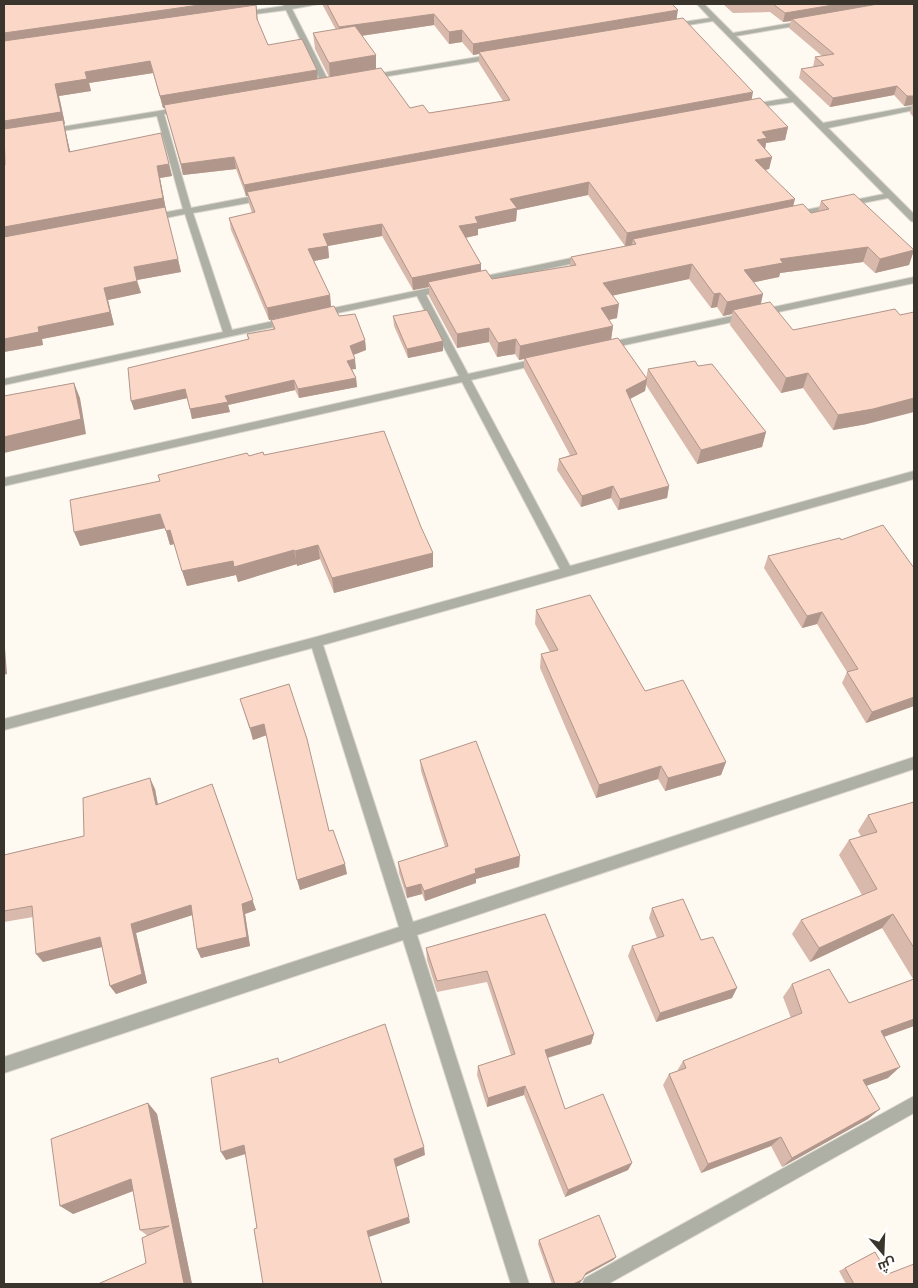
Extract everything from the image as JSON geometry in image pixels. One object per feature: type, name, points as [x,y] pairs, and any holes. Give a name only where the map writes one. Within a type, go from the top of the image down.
[{"type":"street","points":[[229,16],[287,6],[314,4]]},
{"type":"street","points":[[700,4],[914,219]]},
{"type":"street","points":[[287,6],[326,84]]},
{"type":"street","points":[[666,27],[715,19]]},
{"type":"street","points":[[731,35],[816,20]]},
{"type":"street","points":[[364,78],[501,55]]},
{"type":"street","points":[[316,86],[335,82]]},
{"type":"street","points":[[746,108],[795,99]]},
{"type":"street","points":[[43,132],[189,108]]},
{"type":"street","points":[[823,126],[914,108]]},
{"type":"street","points":[[160,113],[188,211],[228,333]]},
{"type":"street","points":[[140,220],[276,195]]},
{"type":"street","points":[[782,218],[890,195]]},
{"type":"street","points":[[469,282],[596,256]]},
{"type":"street","points":[[592,349],[914,280]]},
{"type":"street","points":[[4,382],[449,286]]},
{"type":"street","points":[[420,292],[568,573]]},
{"type":"street","points":[[4,482],[554,358]]},
{"type":"street","points":[[4,724],[316,642],[914,475]]},
{"type":"street","points":[[316,642],[520,1284]]},
{"type":"street","points":[[4,1065],[914,763]]},
{"type":"street","points":[[591,1284],[914,1104]]},
{"type":"building","points":[[4,4],[206,4],[4,33]]},
{"type":"building","points":[[327,4],[672,4],[678,10],[473,44],[462,30],[449,32],[434,14],[339,27]]},
{"type":"building","points":[[773,4],[839,4],[785,13]]},
{"type":"building","points":[[878,4],[914,4],[914,96],[907,96],[897,86],[833,98],[801,69],[824,65],[815,57],[834,54],[792,19]]},
{"type":"building","points":[[256,5],[257,19],[268,45],[302,39],[317,70],[160,96],[150,61],[85,72],[87,79],[55,84],[61,112],[4,121],[4,41]]},
{"type":"building","points":[[683,18],[753,92],[244,185],[234,157],[181,164],[164,105],[381,68],[410,108],[423,105],[429,113],[510,100],[479,52]]},
{"type":"building","points":[[355,26],[376,55],[329,63],[313,33]]},
{"type":"building","points":[[760,98],[788,127],[762,132],[767,138],[757,140],[772,157],[755,160],[795,199],[627,233],[589,182],[510,199],[517,208],[475,217],[478,223],[459,226],[481,264],[412,278],[382,224],[323,234],[328,246],[308,249],[330,295],[267,308],[229,218],[255,212],[247,192]]},
{"type":"building","points":[[63,120],[69,152],[161,133],[169,164],[157,166],[163,198],[4,227],[4,129]]},
{"type":"building","points":[[854,194],[914,250],[880,259],[868,247],[780,259],[783,263],[744,270],[763,294],[727,302],[720,293],[714,294],[692,264],[603,283],[619,304],[601,308],[613,326],[520,346],[516,339],[498,343],[489,328],[457,334],[428,282],[486,270],[492,279],[576,265],[571,257],[636,244],[633,239],[803,204],[811,213],[829,209],[821,201]]},
{"type":"building","points":[[165,207],[178,259],[134,267],[137,281],[104,288],[110,312],[38,327],[39,332],[4,339],[4,237]]},
{"type":"building","points":[[770,302],[793,330],[895,309],[900,315],[914,312],[914,398],[873,409],[838,415],[808,373],[786,378],[733,310]]},
{"type":"building","points":[[334,306],[339,316],[355,314],[365,340],[350,346],[355,359],[347,361],[356,378],[298,389],[294,380],[225,396],[228,402],[190,409],[185,389],[131,401],[128,368],[249,339],[247,334],[275,329],[271,320]]},
{"type":"building","points":[[427,310],[443,341],[407,349],[393,316]]},
{"type":"building","points":[[618,338],[647,379],[626,390],[669,486],[620,499],[613,486],[582,496],[559,459],[577,454],[525,358]]},
{"type":"building","points":[[695,361],[698,366],[712,364],[766,432],[701,450],[648,369]]},
{"type":"building","points":[[74,383],[81,419],[4,437],[4,396]]},
{"type":"building","points":[[384,431],[433,553],[332,578],[318,545],[234,567],[233,561],[182,571],[170,530],[166,531],[160,514],[74,532],[70,500],[160,481],[158,475],[247,453],[249,456],[263,452],[264,455]]},
{"type":"building","points":[[883,525],[914,568],[914,697],[872,712],[847,672],[858,669],[822,612],[807,616],[768,556],[840,538],[841,540]]},
{"type":"building","points":[[590,595],[645,691],[683,680],[726,762],[668,778],[661,766],[599,785],[541,654],[558,650],[536,610]]},
{"type":"building","points":[[289,684],[307,739],[329,831],[333,830],[345,864],[297,880],[264,724],[250,728],[240,699]]},
{"type":"building","points":[[476,741],[520,856],[475,869],[476,873],[424,891],[421,884],[406,888],[398,862],[448,846],[420,760]]},
{"type":"building","points":[[150,778],[156,805],[212,784],[253,900],[242,904],[247,937],[197,949],[191,905],[131,924],[142,974],[110,986],[100,937],[36,954],[32,906],[4,911],[4,855],[84,836],[83,798]]},
{"type":"building","points":[[914,802],[914,948],[893,914],[819,948],[801,920],[877,889],[849,840],[877,832],[868,815]]},
{"type":"building","points":[[683,899],[701,940],[713,937],[737,988],[660,1013],[632,946],[664,936],[652,908]]},
{"type":"building","points":[[545,914],[594,1034],[545,1050],[565,1109],[603,1094],[632,1163],[568,1190],[525,1086],[488,1098],[478,1066],[515,1054],[487,971],[437,981],[426,948]]},
{"type":"building","points":[[829,969],[849,1003],[914,979],[914,1019],[881,1031],[900,1067],[863,1080],[880,1109],[792,1158],[781,1137],[708,1164],[669,1074],[686,1068],[683,1061],[802,1013],[792,984]]},
{"type":"building","points":[[385,1024],[424,1147],[394,1159],[409,1217],[367,1231],[382,1284],[263,1284],[254,1229],[257,1228],[244,1145],[221,1152],[211,1078],[278,1058],[279,1063]]},
{"type":"building","points":[[148,1103],[184,1284],[98,1284],[146,1263],[142,1238],[169,1226],[140,1230],[131,1179],[60,1206],[51,1139]]},
{"type":"building","points":[[599,1215],[616,1257],[586,1273],[582,1280],[573,1284],[555,1284],[539,1240]]},
{"type":"building","points":[[875,1252],[888,1274],[914,1264],[914,1284],[854,1284],[845,1268]]}]
